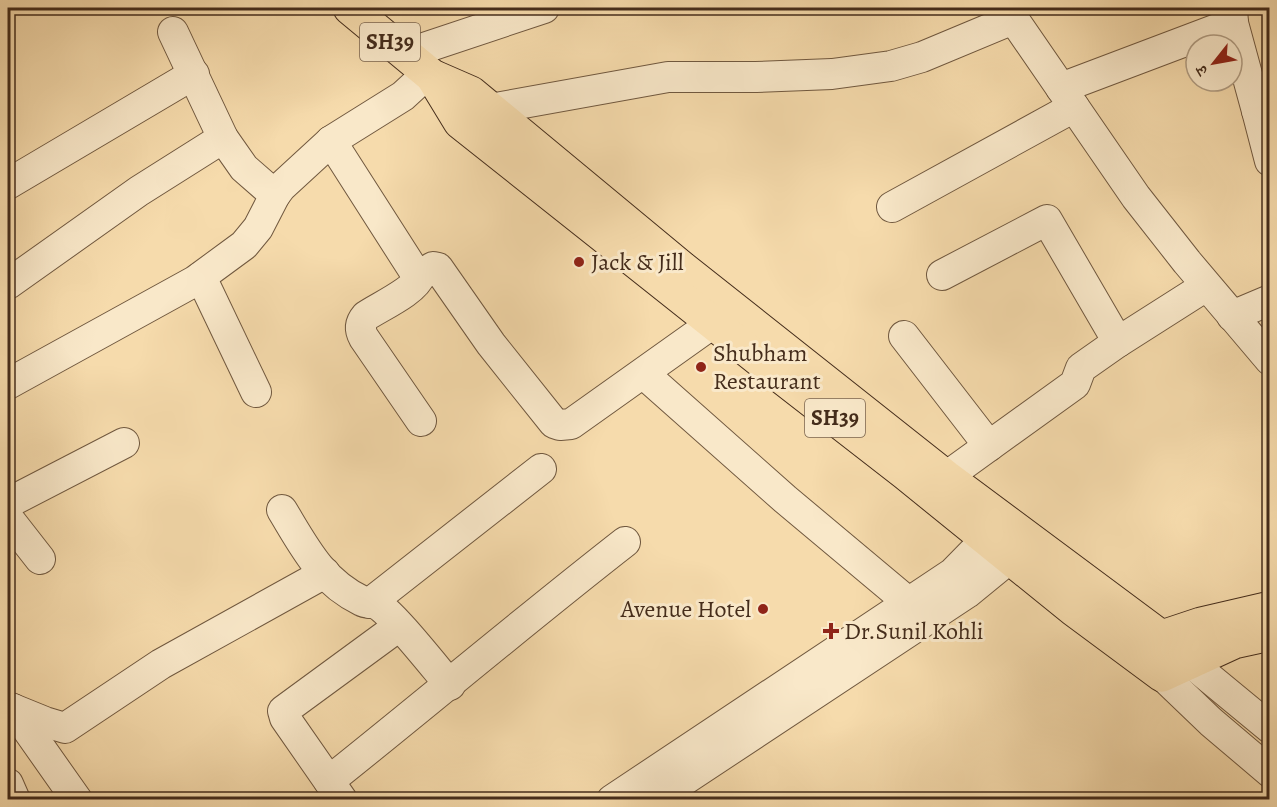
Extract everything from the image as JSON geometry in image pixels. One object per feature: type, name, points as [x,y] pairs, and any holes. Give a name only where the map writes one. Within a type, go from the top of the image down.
[{"type":"main road","name":"SH39","points":[[363,12],[422,68],[460,122],[713,323],[1008,539],[1161,637],[1176,668]]},
{"type":"main road","name":"SH39","points":[[422,68],[471,93],[682,268],[946,477],[1008,539],[1072,609],[1128,650],[1176,668]]},
{"type":"main road","points":[[1128,650],[1201,624],[1269,608]]},
{"type":"main road","points":[[1176,668],[1234,642],[1269,634]]},
{"type":"street","points":[[8,381],[201,277],[244,244],[258,228],[275,195],[331,141],[403,96],[422,68],[544,8]]},
{"type":"street","points":[[490,109],[668,77],[821,74],[891,66],[922,57],[1009,13],[1136,197],[1206,286],[1269,360]]},
{"type":"street","points":[[892,207],[1068,97],[1232,15],[1263,110],[1269,162]]},
{"type":"street","points":[[173,32],[223,138],[244,168],[275,195]]},
{"type":"street","points":[[8,184],[194,74]]},
{"type":"street","points":[[8,284],[139,191],[223,138]]},
{"type":"street","points":[[331,141],[416,274],[420,276]]},
{"type":"street","points":[[942,275],[1047,220],[1118,342]]},
{"type":"street","points":[[421,421],[364,338],[360,327],[366,316],[411,287],[420,276],[433,267],[438,268],[491,344],[554,423],[560,425],[571,424],[713,323]]},
{"type":"street","points":[[201,277],[256,392]]},
{"type":"street","points":[[946,477],[1075,384],[1081,368],[1206,286]]},
{"type":"street","points":[[1232,316],[1269,300]]},
{"type":"street","points":[[904,336],[989,446]]},
{"type":"street","points":[[644,374],[785,499],[908,602]]},
{"type":"street","points":[[8,503],[124,443]]},
{"type":"street","points":[[370,603],[541,469]]},
{"type":"street","points":[[282,510],[313,562],[336,584],[365,603],[376,603],[450,685]]},
{"type":"street","points":[[8,518],[40,558]]},
{"type":"street","points":[[612,800],[908,602],[1008,539]]},
{"type":"street","points":[[673,794],[967,593],[1008,539]]},
{"type":"street","points":[[399,626],[283,711],[285,718],[336,790],[450,685],[543,605],[625,542]]},
{"type":"street","points":[[10,708],[65,728],[161,664],[325,573]]},
{"type":"street","points":[[1176,668],[1269,728]]},
{"type":"street","points":[[1176,668],[1218,729],[1269,772]]},
{"type":"street","points":[[10,708],[77,800]]},
{"type":"street","points":[[8,784],[15,800]]},
{"type":"place","name":"Jack & Jill","points":[[579,262]]},
{"type":"place","name":"Shubham Restaurant","points":[[701,367]]},
{"type":"place","name":"Avenue Hotel","points":[[763,609]]},
{"type":"place","name":"Dr.Sunil Kohli","points":[[831,631]]}]
